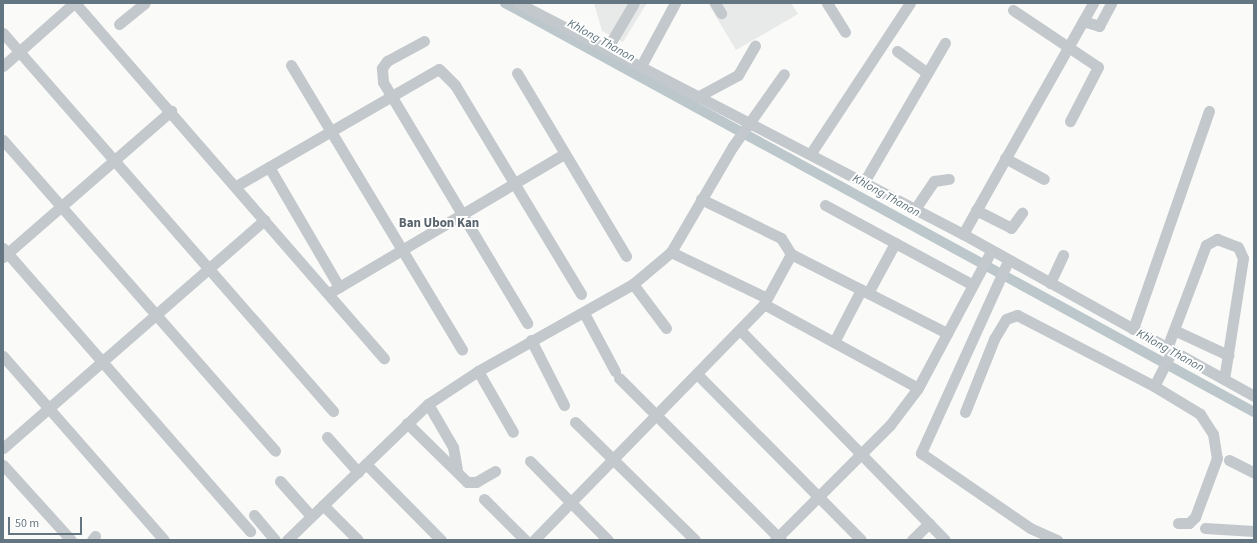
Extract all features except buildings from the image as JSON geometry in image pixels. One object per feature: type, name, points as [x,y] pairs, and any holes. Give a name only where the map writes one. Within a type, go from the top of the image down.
[{"type":"street","points":[[3,66],[75,3],[171,111],[264,220],[334,290]]},
{"type":"street","points":[[119,24],[145,3]]},
{"type":"street","points":[[518,3],[537,7],[607,49],[699,96],[747,125],[811,153],[963,234],[989,254],[1008,261],[1050,283],[1132,329],[1169,353],[1224,379],[1254,396]]},
{"type":"street","points":[[607,49],[634,3]]},
{"type":"street","points":[[641,66],[675,3]]},
{"type":"street","points":[[715,3],[721,13]]},
{"type":"street","points":[[827,3],[844,32]]},
{"type":"street","points":[[811,153],[910,3]]},
{"type":"street","points":[[963,234],[1093,3]]},
{"type":"street","points":[[1083,21],[1099,26],[1111,3]]},
{"type":"street","points":[[1014,10],[1098,67],[1070,121]]},
{"type":"street","points":[[3,33],[333,411]]},
{"type":"street","points":[[424,41],[397,54],[382,68],[383,82],[463,213],[527,323]]},
{"type":"street","points":[[864,182],[945,43]]},
{"type":"street","points":[[699,96],[738,75],[755,46]]},
{"type":"street","points":[[897,51],[927,73]]},
{"type":"street","points":[[291,65],[462,350]]},
{"type":"street","points":[[236,186],[391,96],[431,70],[444,71],[581,294]]},
{"type":"street","points":[[517,73],[626,256]]},
{"type":"street","points":[[288,540],[428,404],[478,371],[531,340],[584,313],[633,284],[671,252],[733,146],[784,74]]},
{"type":"street","points":[[171,111],[4,253],[250,531]]},
{"type":"street","points":[[1132,329],[1209,111]]},
{"type":"street","points":[[3,140],[275,451]]},
{"type":"street","points":[[334,290],[564,154]]},
{"type":"street","points":[[1005,158],[1044,179]]},
{"type":"street","points":[[269,167],[334,290],[384,359]]},
{"type":"street","points":[[915,209],[934,181],[948,179]]},
{"type":"street","points":[[701,199],[781,238],[791,254],[947,334]]},
{"type":"street","points":[[825,206],[974,282]]},
{"type":"street","points":[[976,210],[1012,228],[1022,213]]},
{"type":"street","points":[[3,448],[208,267],[264,220]]},
{"type":"street","points":[[1155,383],[1169,353],[1174,330],[1206,245],[1217,239],[1238,247],[1243,258],[1224,379]]},
{"type":"street","points":[[834,342],[895,243]]},
{"type":"street","points":[[671,252],[766,301],[834,342],[918,388]]},
{"type":"street","points":[[534,540],[740,330],[766,301],[791,254]]},
{"type":"street","points":[[584,313],[617,374],[778,539],[863,453],[918,388],[989,254]]},
{"type":"street","points":[[1050,283],[1063,255]]},
{"type":"street","points":[[1008,261],[921,453],[1030,528],[1058,540]]},
{"type":"street","points":[[633,284],[666,328]]},
{"type":"street","points":[[965,412],[994,339],[1006,319],[1016,315],[1155,383],[1200,414],[1212,434],[1217,454],[1195,517],[1189,523],[1178,523]]},
{"type":"street","points":[[740,330],[863,453],[945,540]]},
{"type":"street","points":[[1174,330],[1228,355]]},
{"type":"street","points":[[531,340],[564,405]]},
{"type":"street","points":[[3,356],[164,540]]},
{"type":"street","points":[[478,371],[513,432]]},
{"type":"street","points":[[697,374],[820,496],[861,540]]},
{"type":"street","points":[[428,404],[453,447],[457,469]]},
{"type":"street","points":[[575,422],[695,540]]},
{"type":"street","points":[[407,423],[470,483],[495,471]]},
{"type":"street","points":[[327,437],[441,540]]},
{"type":"street","points":[[1229,460],[1254,473]]},
{"type":"street","points":[[530,461],[608,540]]},
{"type":"street","points":[[3,465],[71,540]]},
{"type":"street","points":[[280,481],[312,516]]},
{"type":"street","points":[[484,498],[526,540]]},
{"type":"street","points":[[323,505],[358,540]]},
{"type":"street","points":[[254,515],[275,540]]},
{"type":"street","points":[[912,540],[929,523]]},
{"type":"street","points":[[1205,528],[1254,531]]},
{"type":"shaded area","points":[[594,3],[647,3],[623,42],[602,31]]},
{"type":"shaded area","points":[[708,3],[791,3],[798,14],[736,50]]},
{"type":"waterway","name":"Khlong Thanon","points":[[505,3],[1254,412]]},
{"type":"district","name":"Ban Ubon Kan","points":[[439,223]]}]
